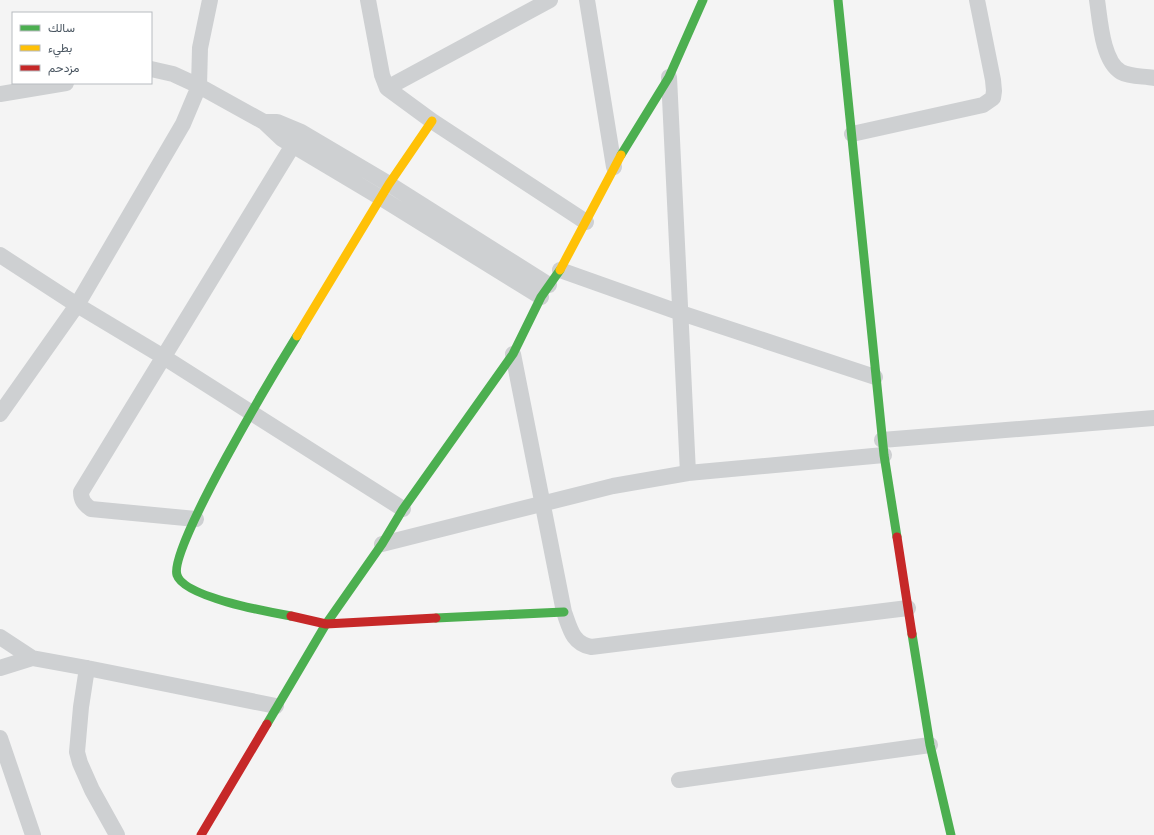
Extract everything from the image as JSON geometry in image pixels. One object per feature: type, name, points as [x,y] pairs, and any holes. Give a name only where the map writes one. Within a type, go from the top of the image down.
[{"type":"street","points":[[0,414],[77,305],[184,124],[199,86],[200,48],[210,0]]},
{"type":"street","points":[[368,0],[382,76],[387,88],[432,121],[586,222]]},
{"type":"street","points":[[387,88],[550,0]]},
{"type":"street","points":[[587,0],[614,167]]},
{"type":"street","points":[[201,835],[276,706],[326,624],[382,544],[402,509],[513,354],[545,291],[560,270],[614,167],[669,77],[703,0]]},
{"type":"street","points":[[838,0],[883,447],[930,745],[951,835]]},
{"type":"street","points":[[852,134],[983,105],[993,98],[993,80],[977,0]]},
{"type":"street","points":[[1097,0],[1103,39],[1109,58],[1114,67],[1126,73],[1154,78]]},
{"type":"street","points":[[152,69],[173,74],[199,86],[264,122],[276,136],[381,198],[545,291]]},
{"type":"street","points":[[669,77],[688,473]]},
{"type":"street","points":[[0,94],[60,84]]},
{"type":"street","points":[[432,121],[389,184],[250,413],[176,560],[177,574],[184,584],[222,601],[326,624],[564,612]]},
{"type":"street","points":[[264,122],[277,122],[301,132],[389,184],[545,291]]},
{"type":"street","points":[[196,519],[91,509],[85,505],[81,499],[81,492],[162,356],[301,132]]},
{"type":"street","points":[[0,255],[402,509]]},
{"type":"street","points":[[560,270],[681,313],[875,377]]},
{"type":"street","points":[[513,354],[564,612],[574,638],[583,645],[591,647],[908,608]]},
{"type":"street","points":[[382,544],[613,486],[688,473],[883,447],[1154,418]]},
{"type":"street","points":[[0,637],[32,658],[276,706]]},
{"type":"street","points":[[0,668],[32,658]]},
{"type":"street","points":[[87,668],[81,707],[77,752],[80,764],[92,790],[117,835]]},
{"type":"street","points":[[0,738],[33,835]]},
{"type":"street","points":[[679,780],[930,745]]},
{"type":"traffic: fast","points":[[621,155],[669,77],[703,0]]},
{"type":"traffic: fast","points":[[838,0],[884,455],[897,537]]},
{"type":"traffic: fast","points":[[267,724],[326,624],[382,544],[403,509],[513,354],[541,297],[560,270]]},
{"type":"traffic: fast","points":[[291,616],[247,607],[210,597],[183,583],[177,575],[179,559],[189,531],[206,496],[248,419],[297,336]]},
{"type":"traffic: fast","points":[[436,618],[564,612]]},
{"type":"traffic: fast","points":[[912,634],[930,745],[951,835]]},
{"type":"traffic: slow","points":[[297,336],[389,184],[432,121]]},
{"type":"traffic: slow","points":[[560,270],[621,155]]},
{"type":"traffic: jam","points":[[897,537],[912,634]]},
{"type":"traffic: jam","points":[[291,616],[326,624],[436,618]]},
{"type":"traffic: jam","points":[[201,835],[267,724]]}]
